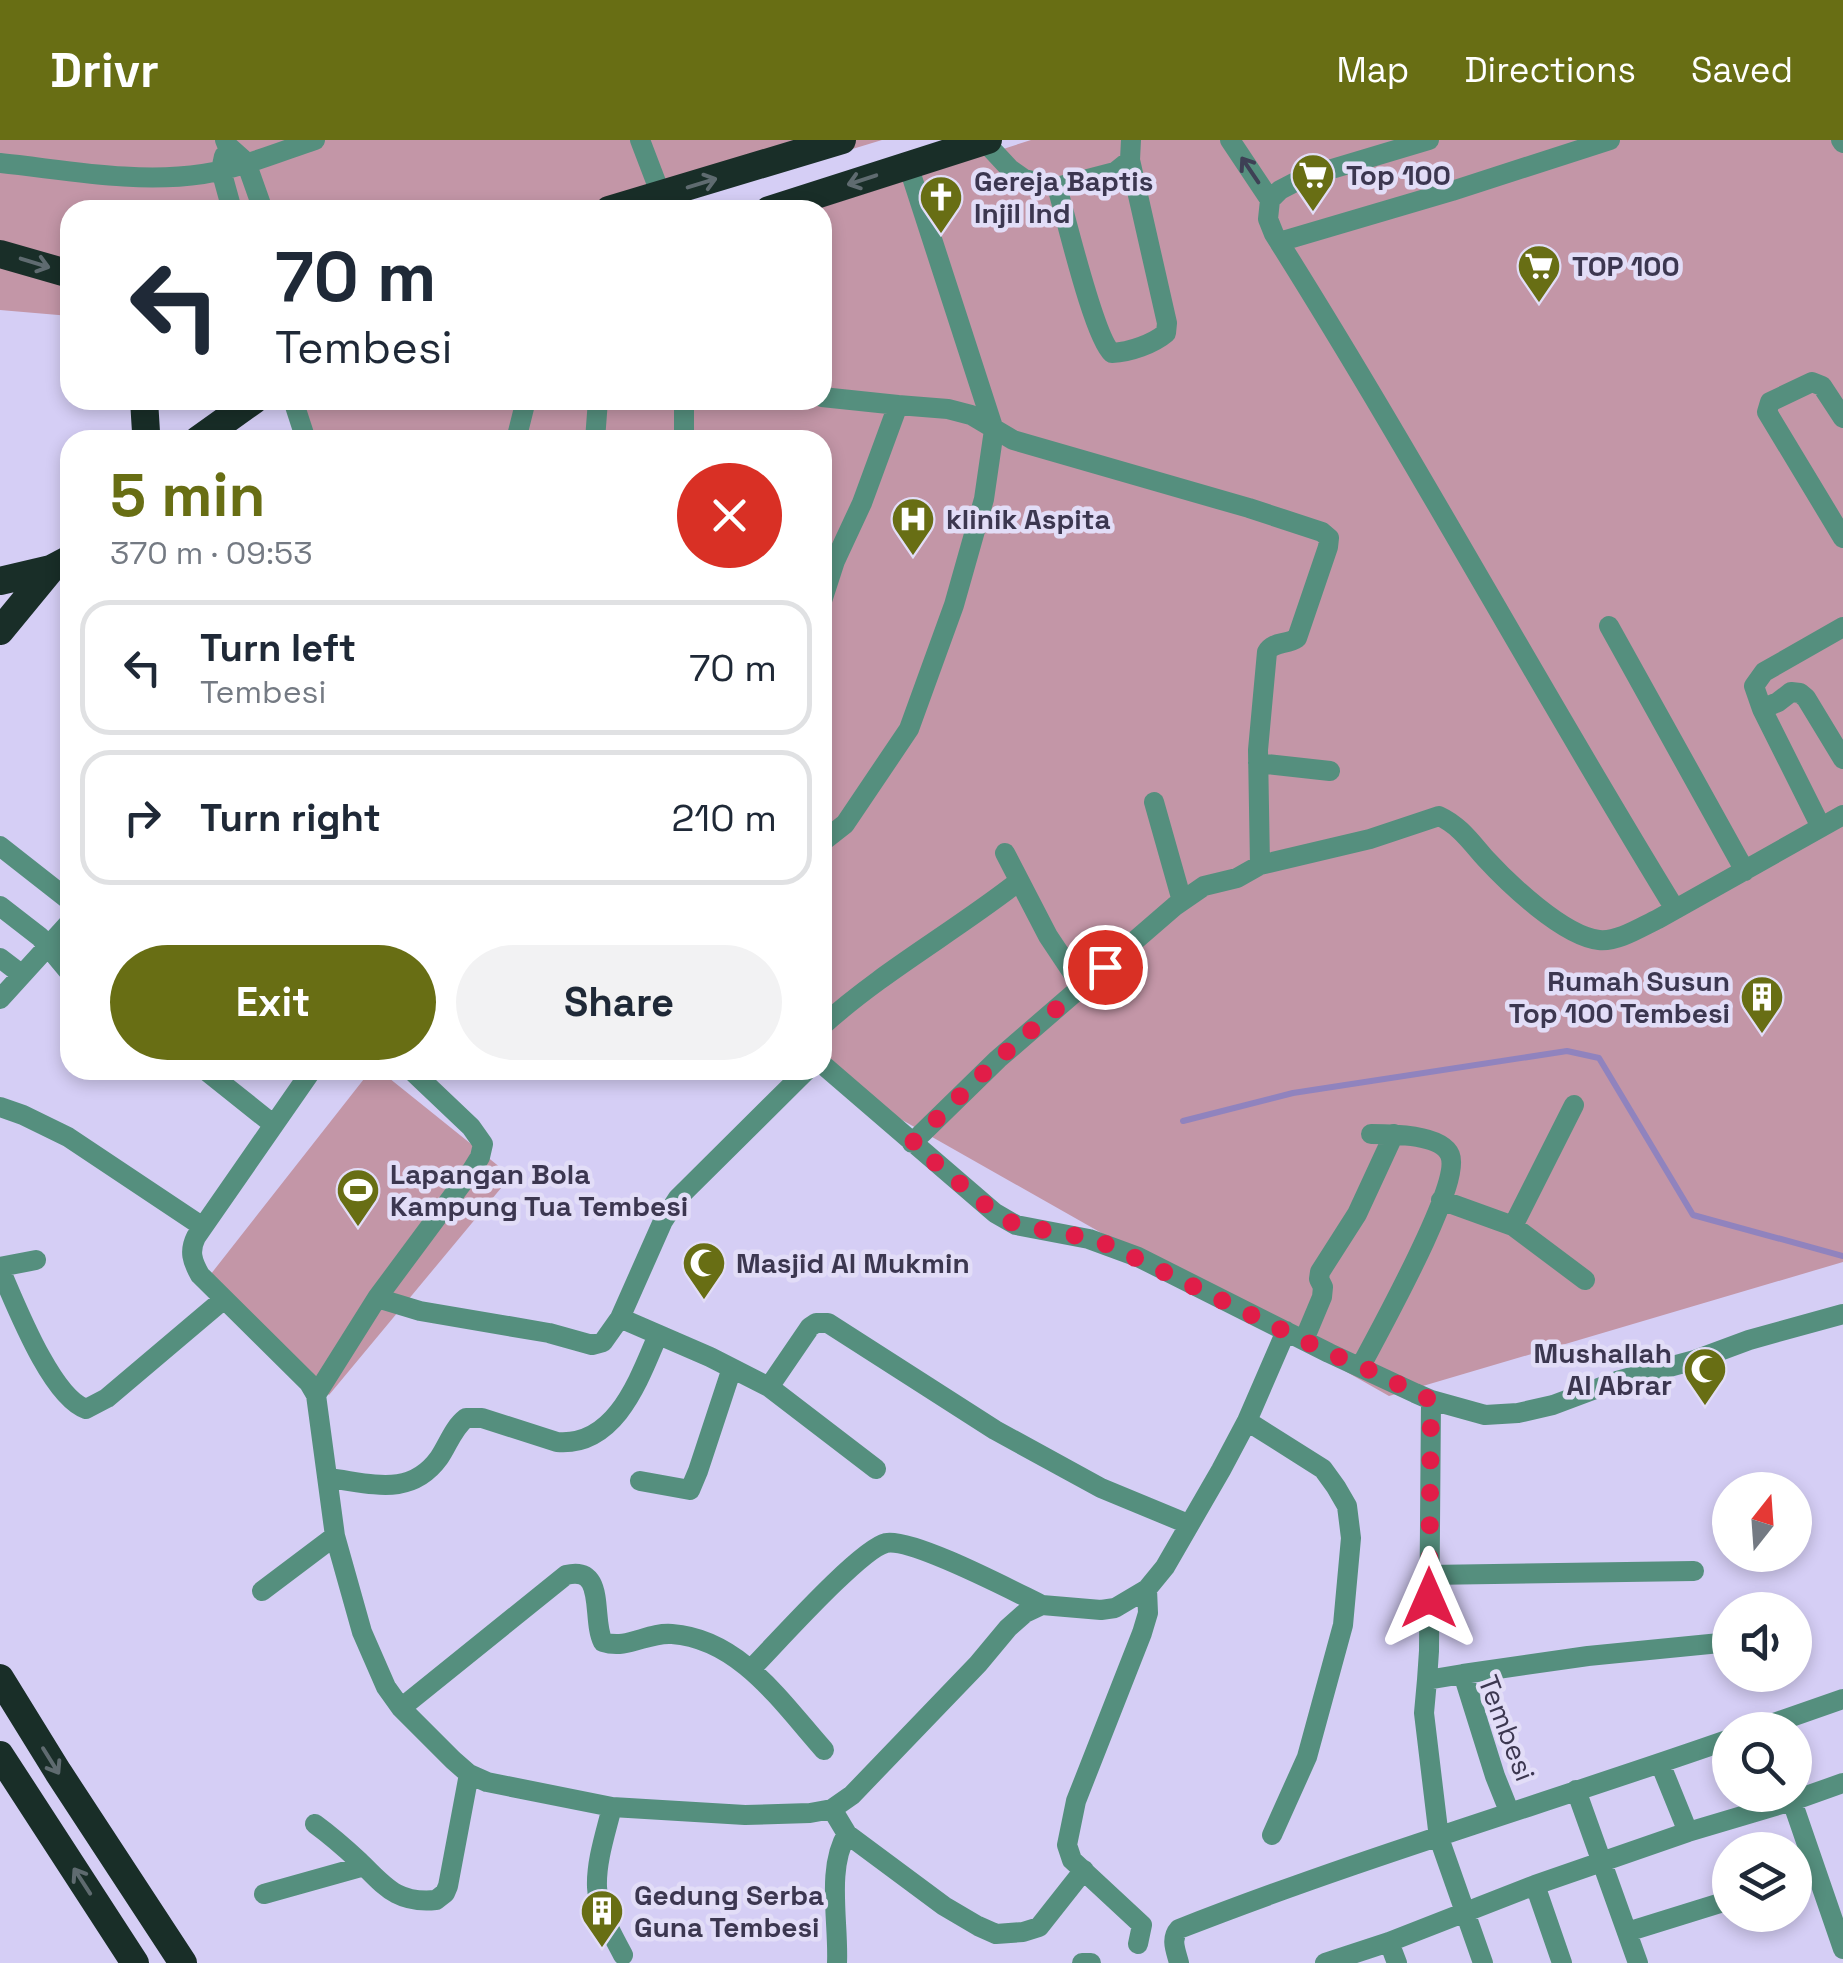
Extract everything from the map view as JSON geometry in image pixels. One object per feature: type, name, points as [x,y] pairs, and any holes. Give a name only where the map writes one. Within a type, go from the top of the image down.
[{"type":"highway","points":[[643,200],[842,140]]},
{"type":"highway","points":[[801,200],[986,141]]},
{"type":"highway","points":[[0,254],[60,271]]},
{"type":"highway","points":[[212,430],[240,410]]},
{"type":"highway","points":[[0,582],[60,564]]},
{"type":"highway","points":[[0,631],[60,565]]},
{"type":"highway","points":[[0,1678],[182,1963]]},
{"type":"highway","points":[[0,1755],[136,1963]]},
{"type":"street","points":[[0,163],[142,178],[204,174],[316,140]]},
{"type":"street","points":[[640,140],[661,195]]},
{"type":"street","points":[[1230,140],[1270,200]]},
{"type":"street","points":[[1429,140],[1305,177],[1270,200],[1268,219],[1674,909]]},
{"type":"street","points":[[1280,242],[1452,192],[1610,140]]},
{"type":"street","points":[[986,141],[1024,179],[1057,187],[1115,172],[1130,150]]},
{"type":"street","points":[[226,142],[246,162],[259,200]]},
{"type":"street","points":[[226,142],[221,170],[229,200]]},
{"type":"street","points":[[1057,187],[1106,347],[1121,352],[1153,342],[1166,333],[1167,322],[1130,150]]},
{"type":"street","points":[[832,834],[845,824],[909,728],[954,605],[984,499],[994,430],[908,166]]},
{"type":"street","points":[[1843,418],[1822,386],[1812,382],[1770,402],[1768,412],[1843,538]]},
{"type":"street","points":[[832,398],[960,412],[986,422],[1012,440],[1250,508],[1328,536],[1322,569],[1297,638],[1274,644],[1267,652],[1260,702],[1260,865]]},
{"type":"street","points":[[832,571],[898,405]]},
{"type":"street","points":[[1610,626],[1745,870]]},
{"type":"street","points":[[1821,826],[1754,686],[1764,672],[1843,627]]},
{"type":"street","points":[[1762,709],[1791,692],[1800,693],[1843,759]]},
{"type":"street","points":[[1258,763],[1330,771]]},
{"type":"street","points":[[1154,802],[1182,901]]},
{"type":"street","points":[[912,1143],[998,1059],[1182,901],[1204,886],[1238,878],[1260,865],[1414,826],[1439,816],[1453,822],[1510,886],[1583,936],[1602,941],[1635,930],[1843,815]]},
{"type":"street","points":[[0,846],[60,894]]},
{"type":"street","points":[[1004,853],[1048,936],[1082,987]]},
{"type":"street","points":[[832,1017],[852,998],[1018,882]]},
{"type":"street","points":[[0,906],[32,930],[60,961]]},
{"type":"street","points":[[0,1000],[60,933]]},
{"type":"street","points":[[0,958],[21,974]]},
{"type":"street","points":[[832,1073],[995,1213],[1016,1225],[1089,1238],[1111,1246],[1431,1400],[1485,1415],[1553,1405],[1617,1381],[1843,1314]]},
{"type":"street","points":[[217,1080],[274,1126]]},
{"type":"street","points":[[305,1080],[203,1227],[193,1244],[192,1258],[200,1274],[316,1394],[336,1536],[362,1632],[386,1687],[401,1708],[468,1774],[488,1782],[612,1807],[745,1814],[832,1809],[852,1795],[1008,1628],[1042,1605]]},
{"type":"street","points":[[316,1394],[377,1298],[480,1157],[484,1144],[422,1080]]},
{"type":"street","points":[[377,1298],[420,1311],[592,1344],[603,1342],[620,1318],[663,1221],[678,1198],[797,1080]]},
{"type":"street","points":[[1513,1226],[1574,1105]]},
{"type":"street","points":[[0,1107],[68,1137],[203,1227]]},
{"type":"street","points":[[1361,1366],[1413,1267],[1441,1200],[1450,1166],[1449,1152],[1432,1142],[1410,1134],[1372,1134]]},
{"type":"street","points":[[751,1669],[829,1588],[884,1544],[910,1545],[1042,1605],[1115,1608],[1147,1590],[1164,1568],[1295,1335],[1322,1297],[1320,1272],[1357,1214],[1394,1134]]},
{"type":"street","points":[[1441,1200],[1513,1226],[1585,1280]]},
{"type":"street","points":[[36,1260],[0,1268],[34,1345],[58,1383],[86,1410],[107,1398],[224,1298]]},
{"type":"street","points":[[620,1318],[768,1387],[876,1469]]},
{"type":"street","points":[[768,1387],[810,1328],[816,1323],[828,1323],[995,1430],[1100,1488],[1188,1524]]},
{"type":"street","points":[[328,1478],[397,1484],[415,1480],[428,1473],[461,1421],[472,1417],[557,1442],[587,1439],[627,1402],[658,1335]]},
{"type":"street","points":[[640,1481],[690,1490],[732,1368]]},
{"type":"street","points":[[1431,1400],[1430,1651],[1424,1713],[1439,1838],[1483,1963]]},
{"type":"street","points":[[1247,1420],[1323,1469],[1346,1506],[1351,1538],[1343,1625],[1307,1757],[1272,1835]]},
{"type":"street","points":[[262,1591],[336,1536]]},
{"type":"street","points":[[1428,1575],[1694,1572]]},
{"type":"street","points":[[401,1708],[566,1575],[574,1573],[586,1575],[592,1582],[603,1642],[632,1643],[669,1633],[710,1642],[751,1669],[824,1750]]},
{"type":"street","points":[[1138,1944],[1142,1924],[1072,1860],[1067,1845],[1076,1801],[1142,1632],[1148,1612],[1147,1590]]},
{"type":"street","points":[[1463,1674],[1712,1644]]},
{"type":"street","name":"Tembesi","points":[[1426,1680],[1463,1674],[1507,1805]]},
{"type":"street","points":[[1806,1712],[1843,1699]]},
{"type":"street","points":[[1179,1963],[1174,1935],[1180,1929],[1439,1838],[1507,1805],[1576,1790],[1712,1744]]},
{"type":"street","points":[[1660,1763],[1688,1832]]},
{"type":"street","points":[[314,1824],[395,1894],[427,1901],[440,1898],[448,1886],[468,1774]]},
{"type":"street","points":[[1812,1794],[1843,1782]]},
{"type":"street","points":[[1576,1790],[1638,1963]]},
{"type":"street","points":[[612,1807],[597,1890],[606,1924],[623,1955]]},
{"type":"street","points":[[832,1809],[847,1834],[944,1906],[996,1934],[1038,1927],[1084,1870]]},
{"type":"street","points":[[1325,1963],[1535,1885],[1755,1812]]},
{"type":"street","points":[[1796,1812],[1843,1949]]},
{"type":"street","points":[[837,1963],[836,1878],[841,1843],[847,1834]]},
{"type":"street","points":[[264,1894],[364,1866]]},
{"type":"street","points":[[1812,1875],[1817,1874]]},
{"type":"street","points":[[1535,1885],[1562,1963]]},
{"type":"street","points":[[1627,1932],[1712,1906]]},
{"type":"street","points":[[1389,1942],[1397,1963]]},
{"type":"street","points":[[1082,1963],[1091,1963]]},
{"type":"shaded area","points":[[0,140],[882,140],[685,200],[60,200],[60,315],[0,310]]},
{"type":"shaded area","points":[[1031,140],[1843,140],[1843,1262],[1389,1396],[832,1080],[832,430],[308,430],[301,410],[832,410],[832,204]]},
{"type":"shaded area","name":"Lapangan Bola Kampung Tua Tembesi","points":[[363,1080],[391,1080],[511,1176],[329,1395],[207,1279]]},
{"type":"waterway","points":[[1183,1121],[1293,1093],[1567,1051],[1599,1058],[1693,1215],[1843,1256]]},
{"type":"place","name":"Top 100","points":[[1313,213]]},
{"type":"place","name":"Gereja Baptis Injil Ind","points":[[941,235]]},
{"type":"place","name":"TOP 100","points":[[1539,304]]},
{"type":"place","name":"klinik Aspita","points":[[913,557]]},
{"type":"place","name":"Rumah Susun Top 100 Tembesi","points":[[1762,1035]]},
{"type":"place","name":"Lapangan Bola Kampung Tua Tembesi","points":[[358,1228]]},
{"type":"place","name":"Masjid Al Mukmin","points":[[704,1301]]},
{"type":"place","name":"Mushallah Al Abrar","points":[[1705,1407]]},
{"type":"place","name":"Gedung Serba Guna Tembesi","points":[[602,1949]]},
{"type":"route","points":[[1105,967],[998,1059],[912,1143],[995,1213],[1016,1225],[1089,1238],[1138,1257],[1431,1400],[1429,1598]]}]
